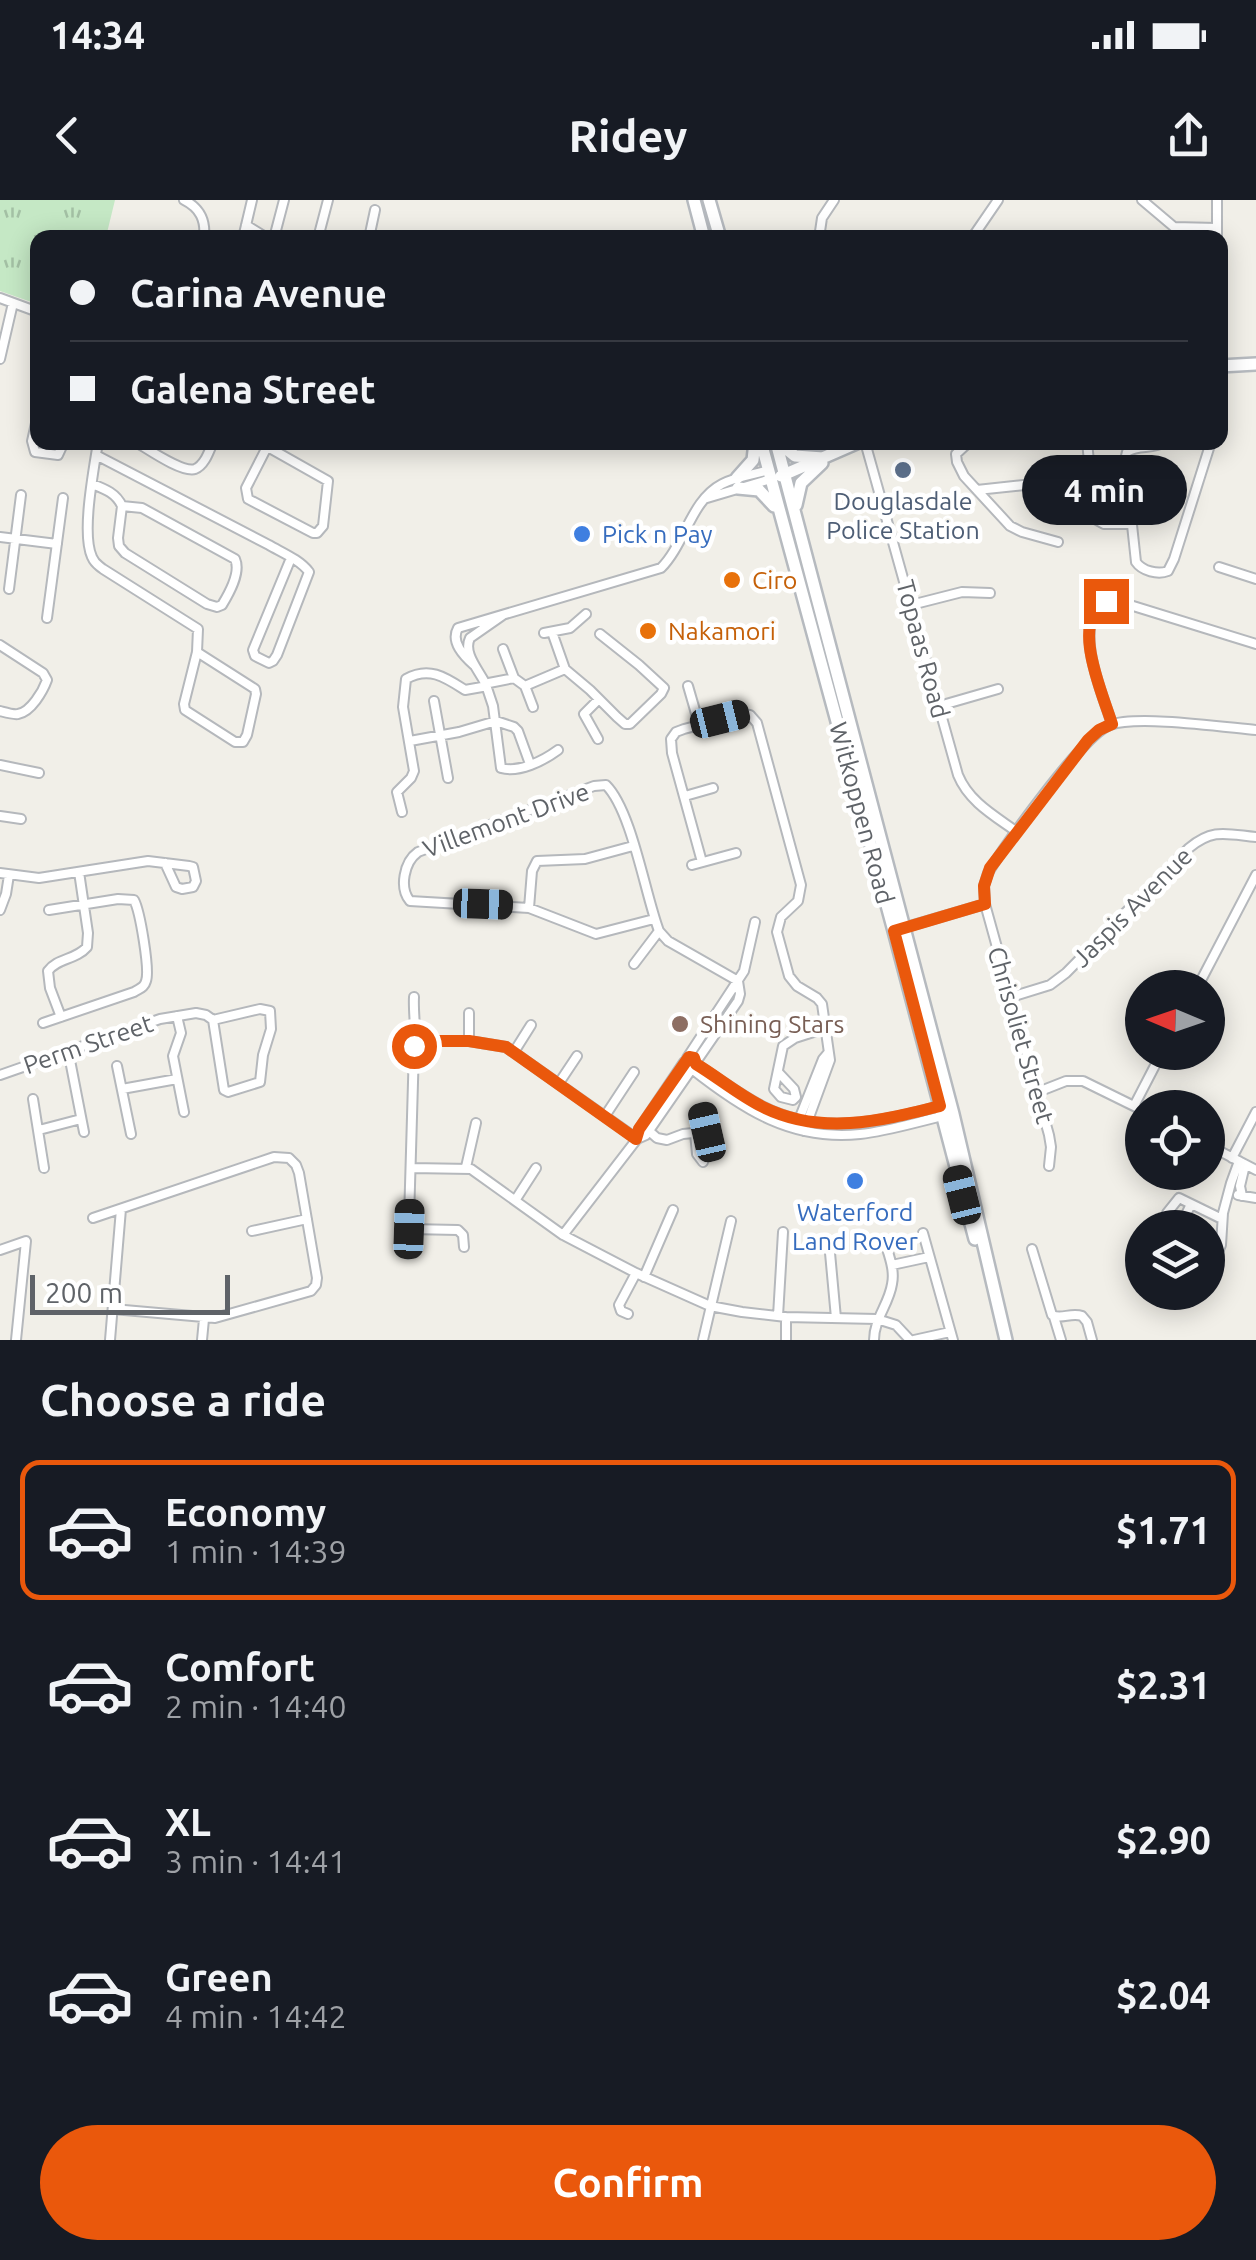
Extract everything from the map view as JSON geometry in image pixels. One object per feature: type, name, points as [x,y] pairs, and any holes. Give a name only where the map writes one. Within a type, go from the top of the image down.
[{"type":"main road","points":[[694,200],[702,230]]},
{"type":"main road","points":[[710,200],[718,230]]},
{"type":"main road","points":[[1228,366],[1256,364]]},
{"type":"main road","points":[[755,450],[737,483],[759,490],[779,514]]},
{"type":"main road","name":"Witkoppen Road","points":[[761,450],[899,929]]},
{"type":"main road","name":"Witkoppen Road","points":[[779,450],[946,1110],[967,1214],[1006,1340]]},
{"type":"main road","points":[[787,450],[795,456],[825,458]]},
{"type":"main road","points":[[770,474],[800,461],[825,458],[844,450]]},
{"type":"main road","points":[[796,519],[796,495],[801,483],[825,458]]},
{"type":"street","points":[[184,200],[196,206],[205,230]]},
{"type":"street","points":[[245,230],[252,200]]},
{"type":"street","points":[[273,230],[284,200]]},
{"type":"street","points":[[320,230],[328,200]]},
{"type":"street","points":[[820,230],[822,218],[834,200]]},
{"type":"street","points":[[977,230],[998,200]]},
{"type":"street","points":[[1142,200],[1174,227],[1196,230]]},
{"type":"street","points":[[1217,200],[1217,230]]},
{"type":"street","points":[[371,230],[375,210]]},
{"type":"street","points":[[246,225],[255,230]]},
{"type":"street","points":[[0,298],[30,309]]},
{"type":"street","points":[[0,360],[2,337],[13,303]]},
{"type":"street","points":[[34,450],[58,455],[60,450]]},
{"type":"street","points":[[97,450],[88,533],[94,562],[196,626],[200,634],[185,710],[234,742],[243,742],[248,735],[255,689],[197,652]]},
{"type":"street","points":[[150,450],[191,469],[201,465],[208,450]]},
{"type":"street","points":[[261,450],[246,488],[248,499],[313,533],[318,532],[324,526],[328,481],[272,450]]},
{"type":"street","name":"Topaas Road","points":[[864,450],[955,767],[965,789],[978,803],[1017,832]]},
{"type":"street","points":[[959,450],[957,462],[964,476],[1013,528],[1058,542]]},
{"type":"street","points":[[1088,450],[1096,521],[1130,524]]},
{"type":"street","points":[[1133,450],[1126,454],[1137,565],[1159,573],[1168,571],[1174,560],[1208,450]]},
{"type":"street","points":[[96,454],[292,558],[307,568],[309,572],[276,655],[269,663],[253,650],[292,558]]},
{"type":"street","points":[[558,750],[545,759],[512,770],[501,768],[496,721],[485,685],[456,641],[458,628],[662,568],[703,500],[716,487],[770,474]]},
{"type":"street","points":[[977,490],[1090,478]]},
{"type":"street","points":[[92,484],[118,498],[122,506],[118,538],[124,553],[208,604],[222,605],[237,572],[236,559],[142,508],[122,506]]},
{"type":"street","points":[[9,588],[21,495]]},
{"type":"street","points":[[47,618],[64,498]]},
{"type":"street","points":[[0,537],[57,544]]},
{"type":"street","points":[[1219,567],[1256,579]]},
{"type":"street","points":[[911,605],[962,592],[990,593]]},
{"type":"street","points":[[1112,724],[1090,648],[1089,628],[1100,604],[1110,600],[1126,604],[1256,644]]},
{"type":"street","points":[[467,642],[506,612]]},
{"type":"street","points":[[586,614],[570,628],[548,632],[565,669],[628,724],[664,688],[600,634]]},
{"type":"street","points":[[456,641],[467,642]]},
{"type":"street","points":[[467,642],[474,665]]},
{"type":"street","points":[[0,644],[43,672],[46,680],[43,690],[23,712],[16,715],[0,711]]},
{"type":"street","points":[[503,649],[514,678],[525,686],[534,706]]},
{"type":"street","points":[[525,686],[565,669]]},
{"type":"street","points":[[402,812],[397,792],[414,771],[402,698],[408,677],[439,675],[466,690],[514,678]]},
{"type":"street","points":[[688,686],[700,724]]},
{"type":"street","points":[[939,706],[998,688]]},
{"type":"street","points":[[598,739],[584,714],[599,699]]},
{"type":"street","points":[[434,701],[448,778]]},
{"type":"street","points":[[736,853],[697,863],[670,739],[678,730],[746,714],[757,723],[801,885],[798,901],[779,920],[778,938],[790,976],[822,1004],[826,1028],[830,1060],[802,1125]]},
{"type":"street","points":[[410,741],[496,721],[518,731],[530,764]]},
{"type":"street","points":[[899,929],[985,904],[985,879],[1017,832],[1099,730],[1133,722],[1256,730]]},
{"type":"street","points":[[0,765],[39,773]]},
{"type":"street","name":"Villemont Drive","points":[[634,846],[614,795],[602,785],[413,854],[408,861],[405,896],[410,901],[530,908],[596,934],[654,919]]},
{"type":"street","points":[[684,796],[713,788]]},
{"type":"street","points":[[0,816],[22,819]]},
{"type":"street","name":"Jaspis Avenue","points":[[1012,997],[1050,985],[1066,974],[1204,836],[1256,836]]},
{"type":"street","points":[[530,908],[536,862],[585,859],[634,846],[659,932],[738,981]]},
{"type":"street","points":[[0,910],[6,894],[4,874],[38,878],[138,862],[165,863],[193,867],[193,887],[176,887],[165,863]]},
{"type":"street","points":[[60,1017],[48,971],[52,965],[87,947],[79,872]]},
{"type":"street","points":[[1206,970],[1256,875]]},
{"type":"street","points":[[43,1024],[134,992],[147,978],[134,900],[49,910]]},
{"type":"street","name":"Chrisoliet Street","points":[[985,904],[1050,1140],[1049,1166]]},
{"type":"street","points":[[563,1235],[712,1031],[744,971],[756,922]]},
{"type":"street","points":[[634,964],[659,932]]},
{"type":"street","points":[[408,1254],[416,1044],[414,997]]},
{"type":"street","points":[[184,1112],[173,1056],[180,1033],[177,1016],[196,1013],[213,1020],[224,1090],[260,1082],[271,1029],[270,1011],[260,1008],[213,1020]]},
{"type":"street","points":[[469,1041],[470,1013]]},
{"type":"street","name":"Perm Street","points":[[0,1075],[177,1016]]},
{"type":"street","points":[[514,1052],[531,1025]]},
{"type":"street","points":[[778,1072],[786,1042],[826,1028]]},
{"type":"street","points":[[416,1044],[494,1043],[514,1052],[636,1139]]},
{"type":"street","points":[[68,1050],[84,1132]]},
{"type":"street","points":[[559,1083],[577,1056]]},
{"type":"street","points":[[691,1064],[762,1117],[836,1134],[859,1134],[946,1110]]},
{"type":"street","points":[[117,1066],[131,1134]]},
{"type":"street","points":[[605,1116],[634,1072]]},
{"type":"street","points":[[122,1088],[177,1079]]},
{"type":"street","points":[[1038,1092],[1066,1081],[1083,1081],[1125,1102]]},
{"type":"street","points":[[33,1100],[44,1168]]},
{"type":"street","points":[[636,1139],[649,1131],[664,1100]]},
{"type":"street","points":[[649,1131],[663,1140],[711,1131],[702,1108]]},
{"type":"street","points":[[1241,1191],[1256,1112]]},
{"type":"street","points":[[39,1130],[81,1118]]},
{"type":"street","points":[[466,1168],[476,1124]]},
{"type":"street","points":[[695,1133],[697,1154],[703,1162]]},
{"type":"street","points":[[93,1218],[281,1156],[292,1160],[298,1168],[316,1278],[313,1290],[220,1318],[113,1309]]},
{"type":"street","points":[[1225,1210],[1231,1182],[1245,1165]]},
{"type":"street","points":[[411,1168],[466,1168],[563,1235],[710,1306],[782,1317],[877,1319],[896,1325],[912,1340],[952,1336],[923,1232]]},
{"type":"street","points":[[516,1200],[536,1168]]},
{"type":"street","points":[[1229,1195],[1241,1191],[1256,1198]]},
{"type":"street","points":[[1170,1210],[1178,1198],[1204,1210]]},
{"type":"street","points":[[1189,1210],[1192,1204]]},
{"type":"street","points":[[110,1340],[121,1209]]},
{"type":"street","points":[[628,1314],[619,1307],[673,1210]]},
{"type":"street","points":[[252,1231],[306,1219]]},
{"type":"street","points":[[703,1340],[732,1221]]},
{"type":"street","points":[[409,1229],[458,1230],[464,1247]]},
{"type":"street","points":[[783,1232],[782,1317],[786,1340]]},
{"type":"street","points":[[0,1250],[26,1241],[16,1340]]},
{"type":"street","points":[[829,1242],[836,1318]]},
{"type":"street","points":[[874,1340],[877,1319],[892,1287],[892,1265],[885,1242]]},
{"type":"street","points":[[1032,1249],[1061,1340]]},
{"type":"street","points":[[892,1265],[930,1257]]},
{"type":"street","points":[[1054,1317],[1082,1316],[1092,1340]]},
{"type":"street","points":[[202,1340],[204,1319]]},
{"type":"green space","points":[[0,200],[115,200],[108,230],[30,230],[30,302],[0,291]]},
{"type":"place","name":"Douglasdale Police Station","points":[[903,470]]},
{"type":"place","name":"Pick n Pay","points":[[582,534]]},
{"type":"place","name":"Ciro","points":[[732,580]]},
{"type":"place","name":"Nakamori","points":[[648,631]]},
{"type":"place","name":"Shining Stars","points":[[680,1024]]},
{"type":"place","name":"Waterford Land Rover","points":[[855,1181]]},
{"type":"route","points":[[414,1046],[422,1041],[469,1041],[506,1047],[636,1139],[689,1057],[750,1100],[807,1122],[860,1124],[940,1106],[894,931],[985,904],[984,886],[990,868],[1088,740],[1112,724],[1088,641],[1092,616],[1106,601]]}]
